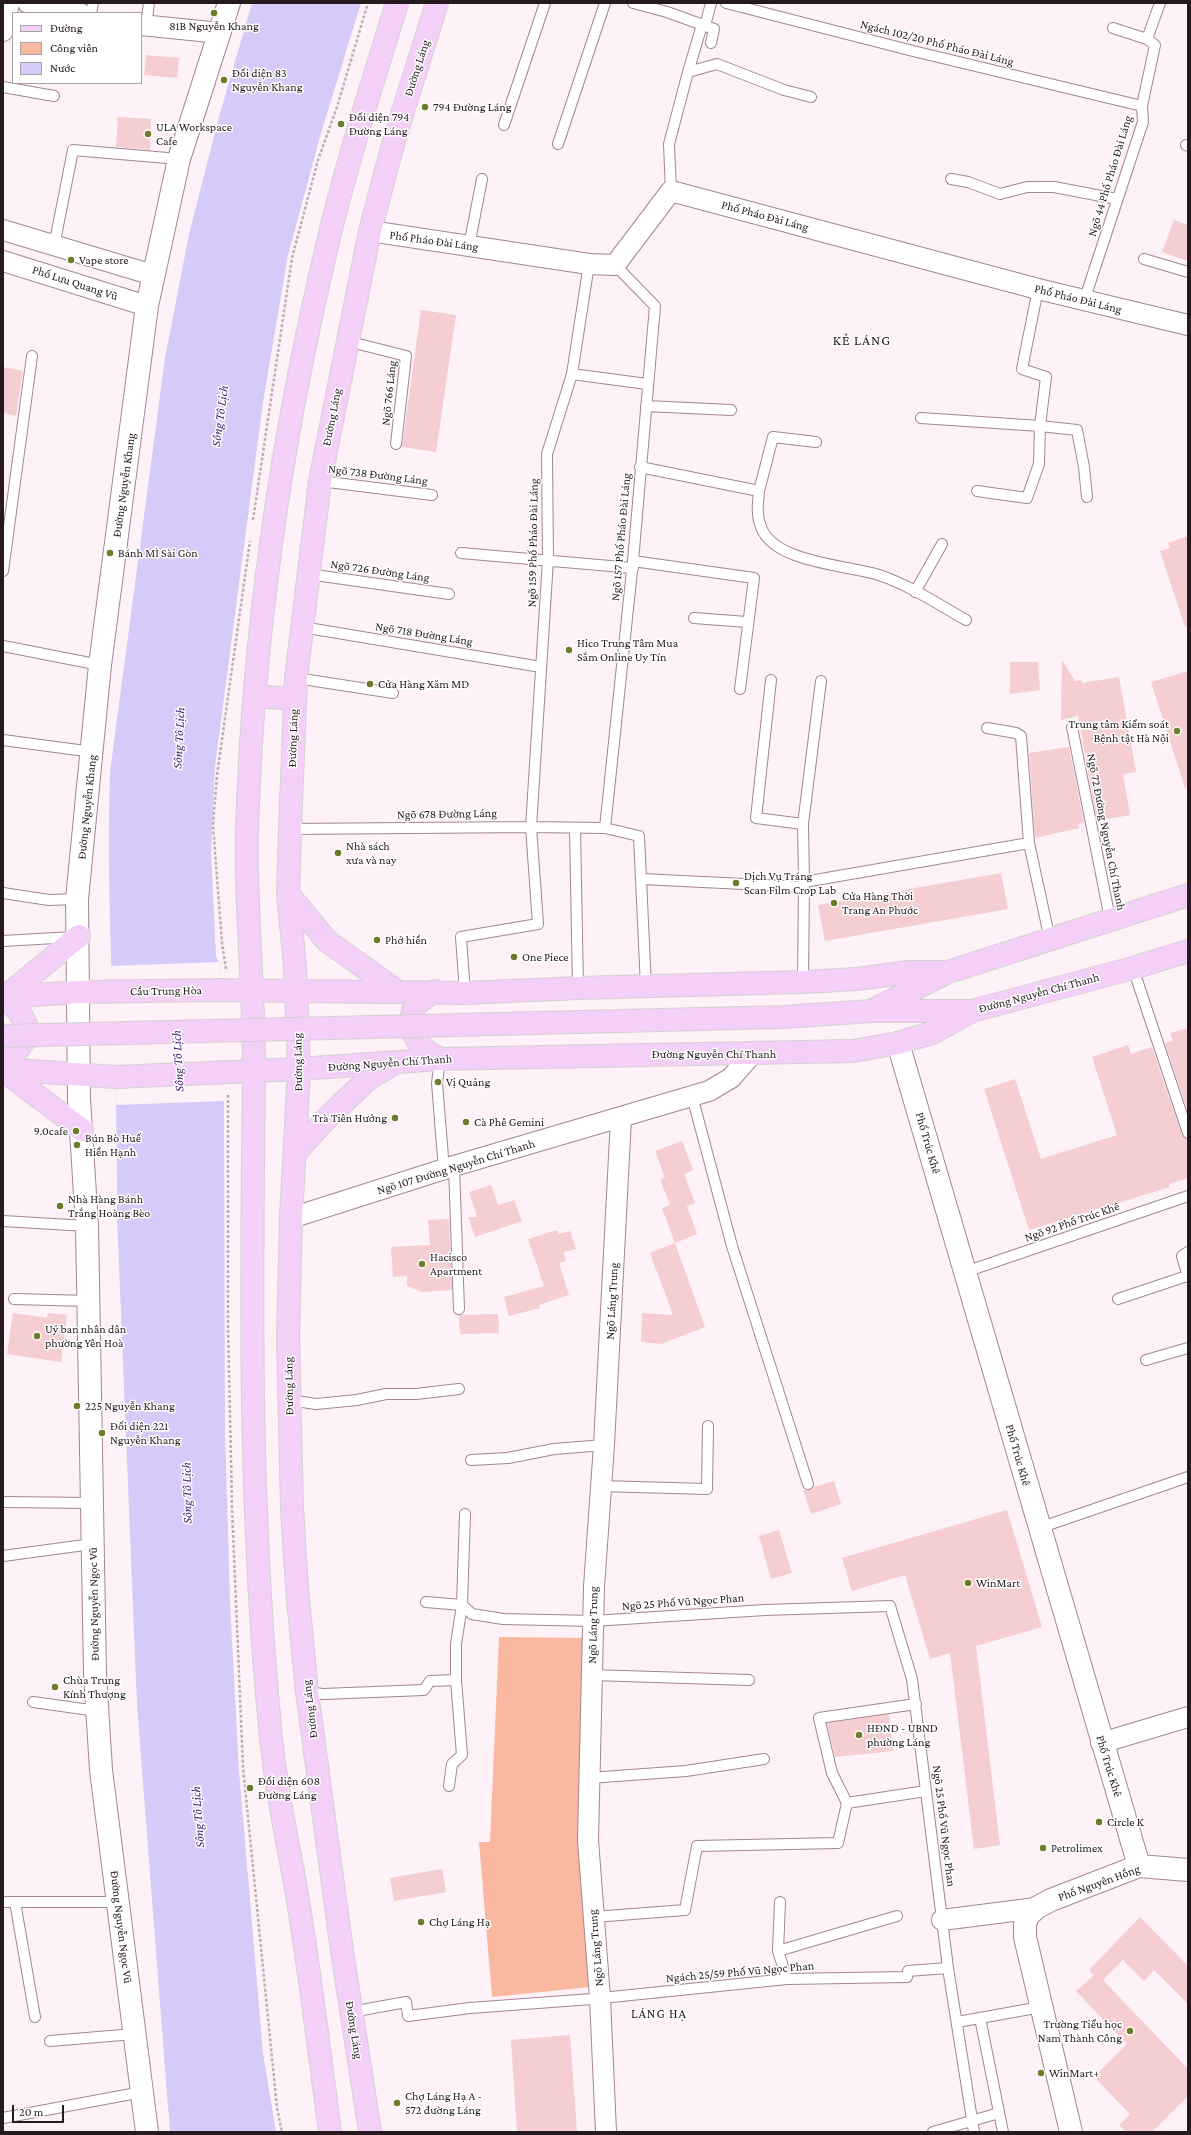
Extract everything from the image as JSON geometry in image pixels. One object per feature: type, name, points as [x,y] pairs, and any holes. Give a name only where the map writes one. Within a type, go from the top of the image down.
[{"type":"main road","name":"Đường Nguyễn Khang","points":[[80,1074],[78,900],[100,665],[147,306],[152,275],[178,159],[229,3]]},
{"type":"main road","points":[[330,2132],[299,1910],[271,1744],[266,1687],[255,1510],[251,1320],[254,1071],[247,833],[255,696],[267,567],[304,345],[329,237],[356,137],[397,3]]},
{"type":"main road","name":"Đường Láng","points":[[370,2132],[351,2012],[307,1692],[296,1564],[288,1338],[291,1218],[299,1069],[296,990],[288,894],[290,829],[296,678],[320,481],[370,232],[395,137],[437,3]]},
{"type":"main road","points":[[255,696],[295,699]]},
{"type":"main road","points":[[288,894],[327,942],[397,991]]},
{"type":"main road","points":[[872,1011],[948,972],[1188,895]]},
{"type":"main road","points":[[3,1069],[20,1049],[26,1037],[27,1029],[20,1012],[4,997],[79,936]]},
{"type":"main road","name":"Đường Nguyễn Chí Thanh","points":[[80,1074],[116,1077],[299,1069],[440,1059],[852,1051],[898,1043],[932,1033],[972,1011],[1133,968],[1188,951]]},
{"type":"main road","points":[[252,990],[435,991],[465,993],[578,988],[857,980],[909,972],[948,972]]},
{"type":"main road","name":"Cầu Trung Hòa","points":[[4,997],[79,992],[252,990]]},
{"type":"main road","points":[[435,991],[419,1002],[414,1011],[412,1024],[416,1039],[425,1050],[440,1059]]},
{"type":"main road","points":[[3,1036],[784,1017],[872,1011],[972,1011]]},
{"type":"main road","name":"Phố Trúc Khê","points":[[898,1043],[1101,1743],[1139,1866]]},
{"type":"main road","points":[[295,1153],[323,1122],[368,1079],[398,1061]]},
{"type":"main road","points":[[3,1069],[80,1074]]},
{"type":"main road","points":[[3,1069],[82,1130]]},
{"type":"main road","name":"Đường Nguyễn Ngọc Vũ","points":[[80,1074],[79,1099],[87,1226],[92,1544],[97,1712],[101,1770],[147,2132]]},
{"type":"main road","name":"Phố Nguyên Hồng","points":[[1036,1908],[1051,1900],[1139,1866],[1188,1870]]},
{"type":"main road","points":[[1036,1908],[1028,1916],[1025,1924],[1025,1937],[1071,2132]]},
{"type":"street","points":[[3,31],[9,3]]},
{"type":"street","points":[[28,3],[75,12]]},
{"type":"street","points":[[144,26],[220,33]]},
{"type":"street","points":[[615,265],[671,191]]},
{"type":"street","name":"Phố Pháo Đài Láng","points":[[671,191],[1084,301],[1188,325]]},
{"type":"street","points":[[3,230],[152,275]]},
{"type":"street","name":"Phố Pháo Đài Láng","points":[[370,232],[589,264],[615,265]]},
{"type":"street","name":"Phố Lưu Quang Vũ","points":[[3,261],[147,306]]},
{"type":"street","name":"Ngõ 107 Đường Nguyễn Chí Thanh","points":[[291,1218],[449,1168],[709,1091],[731,1078],[752,1054]]},
{"type":"street","name":"Ngõ Láng Trung","points":[[606,2132],[600,1998],[588,1840],[593,1621],[600,1486],[604,1445],[621,1118]]},
{"type":"street","points":[[1101,1743],[1188,1717]]},
{"type":"street","points":[[942,1920],[1036,1908]]},
{"type":"lane","points":[[144,26],[149,3]]},
{"type":"lane","points":[[504,125],[545,3]]},
{"type":"lane","points":[[558,144],[605,3]]},
{"type":"lane","points":[[633,3],[669,8],[702,25],[714,29],[710,43]]},
{"type":"lane","points":[[671,191],[669,144],[702,25],[706,22],[711,3]]},
{"type":"lane","name":"Ngách 102/20 Phố Pháo Đài Láng","points":[[726,3],[920,53],[1142,106]]},
{"type":"lane","points":[[1113,28],[1147,39],[1160,3]]},
{"type":"lane","name":"Ngõ 44 Phố Pháo Đài Láng","points":[[1084,301],[1143,122],[1142,106],[1155,45],[1147,39]]},
{"type":"lane","points":[[688,72],[717,64],[784,90],[811,97]]},
{"type":"lane","points":[[3,86],[54,96]]},
{"type":"lane","points":[[54,246],[73,150],[178,159]]},
{"type":"lane","points":[[469,246],[482,179]]},
{"type":"lane","points":[[951,179],[968,182],[1000,194],[1027,187],[1054,187],[1118,199]]},
{"type":"lane","points":[[1144,259],[1188,272]]},
{"type":"lane","name":"Ngõ 159 Phố Pháo Đài Láng","points":[[465,993],[461,938],[538,924],[531,827],[548,560],[547,454],[572,374],[589,264]]},
{"type":"lane","name":"Ngõ 157 Phố Pháo Đài Láng","points":[[605,828],[633,564],[647,384],[655,306],[615,265]]},
{"type":"lane","points":[[977,491],[1027,498],[1039,464],[1040,426],[1046,377],[1022,368],[1038,289]]},
{"type":"lane","name":"Ngõ 766 Láng","points":[[347,341],[406,356],[396,444]]},
{"type":"lane","points":[[3,571],[6,539],[32,356]]},
{"type":"lane","points":[[572,374],[647,384]]},
{"type":"lane","points":[[646,406],[731,410]]},
{"type":"lane","points":[[921,418],[1077,430],[1084,467],[1087,498]]},
{"type":"lane","points":[[816,442],[773,437],[759,491],[758,518],[765,536],[772,544],[816,562],[879,575],[915,592],[966,620]]},
{"type":"lane","points":[[640,467],[759,491]]},
{"type":"lane","name":"Ngõ 738 Đường Láng","points":[[320,481],[432,495]]},
{"type":"lane","points":[[915,592],[942,544]]},
{"type":"lane","points":[[460,553],[548,560],[633,564],[754,578],[747,622],[740,689]]},
{"type":"lane","name":"Ngõ 726 Đường Láng","points":[[308,574],[449,594]]},
{"type":"lane","points":[[694,618],[747,622]]},
{"type":"lane","name":"Ngõ 718 Đường Láng","points":[[302,627],[541,667]]},
{"type":"lane","points":[[3,646],[100,665]]},
{"type":"lane","points":[[296,678],[394,692]]},
{"type":"lane","points":[[771,680],[756,818],[803,824]]},
{"type":"lane","points":[[802,982],[804,884],[803,824],[821,681]]},
{"type":"lane","name":"Ngõ 72 Đường Nguyễn Chí Thanh","points":[[1072,727],[1110,919]]},
{"type":"lane","points":[[987,728],[1016,732],[1021,736],[1029,843],[1050,940]]},
{"type":"lane","points":[[3,740],[93,752]]},
{"type":"lane","name":"Ngõ 678 Đường Láng","points":[[290,829],[531,827],[576,829],[605,828],[639,836],[642,879]]},
{"type":"lane","points":[[576,829],[578,988]]},
{"type":"lane","points":[[646,987],[642,879],[804,884],[1029,843]]},
{"type":"lane","points":[[3,893],[48,900],[78,900]]},
{"type":"lane","points":[[3,941],[79,936]]},
{"type":"lane","points":[[1133,968],[1188,1133]]},
{"type":"lane","points":[[440,1059],[437,1083],[449,1168],[459,1309]]},
{"type":"lane","points":[[692,1096],[732,1246],[808,1484]]},
{"type":"lane","name":"Ngõ 92 Phố Trúc Khê","points":[[965,1272],[1188,1196]]},
{"type":"lane","points":[[3,1221],[87,1226]]},
{"type":"lane","points":[[1118,1299],[1188,1276],[1182,1256],[1188,1252]]},
{"type":"lane","points":[[14,1299],[88,1301]]},
{"type":"lane","points":[[1146,1360],[1188,1348]]},
{"type":"lane","points":[[289,1400],[316,1404],[357,1400],[386,1394],[416,1394],[459,1389]]},
{"type":"lane","points":[[600,1486],[707,1489],[708,1426]]},
{"type":"lane","points":[[471,1460],[508,1458],[554,1449],[604,1445]]},
{"type":"lane","points":[[1039,1528],[1188,1477]]},
{"type":"lane","points":[[3,1502],[92,1503]]},
{"type":"lane","points":[[449,1786],[452,1764],[462,1755],[456,1680],[456,1644],[462,1605],[465,1514]]},
{"type":"lane","points":[[3,1556],[92,1544]]},
{"type":"lane","points":[[426,1602],[462,1605],[472,1614],[503,1619],[593,1621]]},
{"type":"lane","name":"Ngõ 25 Phố Vũ Ngọc Phan","points":[[593,1621],[765,1610],[890,1606],[912,1679],[916,1704],[948,1968],[974,2132]]},
{"type":"lane","points":[[592,1674],[749,1680]]},
{"type":"lane","points":[[307,1692],[323,1694],[424,1690],[430,1681],[456,1680]]},
{"type":"lane","points":[[34,1702],[97,1712]]},
{"type":"lane","points":[[594,1917],[685,1910],[697,1846],[838,1843],[847,1803],[832,1773],[819,1718],[916,1704]]},
{"type":"lane","points":[[589,1778],[686,1771],[764,1759]]},
{"type":"lane","points":[[847,1803],[926,1791]]},
{"type":"lane","points":[[3,1902],[118,1902]]},
{"type":"lane","points":[[15,1902],[35,2018]]},
{"type":"lane","points":[[780,1902],[778,1951],[787,1979]]},
{"type":"lane","points":[[778,1951],[897,1916]]},
{"type":"lane","name":"Ngách 25/59 Phố Vũ Ngọc Phan","points":[[351,2012],[406,2002],[408,2016],[470,2008],[600,1998],[787,1979],[907,1977],[908,1970],[948,1968]]},
{"type":"lane","points":[[957,2022],[1041,2007]]},
{"type":"lane","points":[[980,2018],[1003,2132]]},
{"type":"lane","points":[[50,2040],[134,2034]]},
{"type":"lane","points":[[3,2118],[142,2092]]},
{"type":"lane","points":[[933,2132],[999,2113]]},
{"type":"green space","points":[[499,1637],[582,1638],[581,1831],[590,1987],[492,1997],[479,1842],[490,1842]]},
{"type":"water","name":"Sông Tô Lịch","points":[[252,3],[361,3],[321,133],[288,255],[263,402],[215,766],[211,853],[216,956],[219,962],[224,1101],[225,1431],[230,1602],[239,1771],[263,2053],[276,2132],[170,2132],[137,1705],[117,1216],[116,1105],[109,883],[110,772],[165,358],[189,234],[219,117]]},
{"type":"pier","points":[[219,962],[221,1011],[223,1011],[224,1101],[116,1105],[111,1013],[113,1013],[111,966]]},
{"type":"building","points":[[146,55],[179,58],[177,78],[144,75]]},
{"type":"building","points":[[118,117],[151,119],[150,150],[116,147]]},
{"type":"building","points":[[1174,220],[1188,225],[1188,261],[1162,252]]},
{"type":"building","points":[[421,310],[456,315],[436,452],[402,447]]},
{"type":"building","points":[[3,367],[23,371],[16,416],[3,413]]},
{"type":"building","points":[[1188,536],[1188,627],[1185,627],[1160,551],[1170,548],[1168,543]]},
{"type":"building","points":[[1062,660],[1075,681],[1082,680],[1082,683],[1119,677],[1136,772],[1123,774],[1130,815],[1097,821],[1078,716],[1061,720]]},
{"type":"building","points":[[1010,662],[1038,662],[1040,690],[1010,694]]},
{"type":"building","name":"Trung tâm Kiểm soát Bệnh tật Hà Nội","points":[[1188,671],[1188,788],[1185,788],[1151,682]]},
{"type":"building","points":[[1069,747],[1084,823],[1078,824],[1079,828],[1035,838],[1029,753]]},
{"type":"building","points":[[1001,873],[1008,909],[825,941],[818,905]]},
{"type":"building","points":[[1188,1028],[1188,1112],[1165,1043],[1173,1041],[1170,1033]]},
{"type":"building","points":[[1128,1045],[1131,1054],[1152,1047],[1182,1135],[1188,1139],[1188,1178],[1169,1184],[1170,1187],[1029,1230],[984,1089],[1015,1079],[1041,1159],[1117,1135],[1092,1057]]},
{"type":"building","points":[[682,1141],[693,1170],[684,1174],[695,1203],[687,1206],[697,1234],[675,1243],[662,1208],[670,1205],[660,1179],[665,1178],[655,1151]]},
{"type":"building","points":[[491,1185],[498,1205],[514,1200],[522,1221],[475,1237],[468,1217],[477,1217],[469,1192]]},
{"type":"building","name":"Hacisco Apartment","points":[[449,1219],[452,1290],[422,1292],[407,1286],[407,1276],[393,1277],[391,1247],[430,1245],[428,1220]]},
{"type":"building","points":[[557,1230],[559,1234],[570,1231],[576,1249],[564,1252],[566,1261],[559,1263],[569,1295],[539,1305],[540,1308],[509,1316],[504,1297],[544,1286],[528,1239]]},
{"type":"building","points":[[675,1243],[705,1327],[661,1344],[641,1342],[642,1313],[673,1315],[650,1253]]},
{"type":"building","name":"Uỷ ban nhân dân phường Yên Hoà","points":[[13,1313],[47,1318],[48,1313],[67,1315],[61,1362],[7,1354]]},
{"type":"building","points":[[498,1314],[499,1333],[460,1334],[459,1315]]},
{"type":"building","points":[[834,1481],[841,1504],[811,1514],[803,1490],[810,1490],[814,1487]]},
{"type":"building","name":"WinMart","points":[[1007,1510],[1042,1627],[976,1646],[1000,1845],[974,1849],[950,1653],[930,1659],[905,1575],[852,1591],[842,1558]]},
{"type":"building","points":[[779,1530],[792,1573],[771,1579],[759,1536]]},
{"type":"building","name":"HĐND - UBND phường Láng","points":[[889,1714],[893,1751],[835,1757],[827,1723]]},
{"type":"building","points":[[442,1869],[446,1892],[394,1901],[390,1878]]},
{"type":"building","points":[[1140,1917],[1188,1966],[1188,2004],[1154,1970],[1144,1981],[1123,1960],[1103,1980],[1188,2069],[1188,2096],[1152,2132],[1126,2132],[1119,2125],[1130,2114],[1094,2077],[1127,2044],[1076,1991],[1094,1975],[1089,1970]]},
{"type":"building","points":[[570,2035],[577,2132],[517,2132],[511,2040]]},
{"type":"place","name":"81B Nguyễn Khang","points":[[214,13]]},
{"type":"place","name":"Đối diện 83 Nguyễn Khang","points":[[224,80]]},
{"type":"place","name":"794 Đường Láng","points":[[425,107]]},
{"type":"place","name":"Đối diện 794 Đường Láng","points":[[341,124]]},
{"type":"place","name":"ULA Workspace Cafe","points":[[148,134]]},
{"type":"place","name":"Vape store","points":[[71,260]]},
{"type":"place","name":"Bánh MÌ Sài Gòn","points":[[110,553]]},
{"type":"place","name":"Hico Trung Tâm Mua Sắm Online Uy Tín","points":[[569,650]]},
{"type":"place","name":"Cửa Hàng Xăm MD","points":[[370,684]]},
{"type":"place","name":"Trung tâm Kiểm soát Bệnh tật Hà Nội","points":[[1177,731]]},
{"type":"place","name":"Nhà sách xưa và nay","points":[[338,853]]},
{"type":"place","name":"Dịch Vụ Tráng Scan Film Crop Lab","points":[[736,883]]},
{"type":"place","name":"Cửa Hàng Thời Trang An Phước","points":[[834,903]]},
{"type":"place","name":"Phở hiền","points":[[377,940]]},
{"type":"place","name":"One Piece","points":[[514,957]]},
{"type":"place","name":"Vị Quảng","points":[[438,1082]]},
{"type":"place","name":"Trà Tiên Hưởng","points":[[395,1118]]},
{"type":"place","name":"Cà Phê Gemini","points":[[466,1122]]},
{"type":"place","name":"9.0cafe","points":[[76,1131]]},
{"type":"place","name":"Bún Bò Huế Hiền Hạnh","points":[[77,1145]]},
{"type":"place","name":"Nhà Hàng Bánh Trắng Hoàng Bèo","points":[[60,1206]]},
{"type":"place","name":"Hacisco Apartment","points":[[422,1264]]},
{"type":"place","name":"Uỷ ban nhân dân phường Yên Hoà","points":[[37,1336]]},
{"type":"place","name":"225 Nguyễn Khang","points":[[77,1406]]},
{"type":"place","name":"Đối diện 221 Nguyễn Khang","points":[[102,1433]]},
{"type":"place","name":"WinMart","points":[[968,1583]]},
{"type":"place","name":"Chùa Trung Kính Thượng","points":[[55,1687]]},
{"type":"place","name":"HĐND - UBND phường Láng","points":[[859,1735]]},
{"type":"place","name":"Đối diện 608 Đường Láng","points":[[250,1788]]},
{"type":"place","name":"Circle K","points":[[1099,1822]]},
{"type":"place","name":"Petrolimex","points":[[1043,1848]]},
{"type":"place","name":"Chợ Láng Hạ","points":[[421,1922]]},
{"type":"place","name":"Trường Tiểu học Nam Thành Công","points":[[1130,2031]]},
{"type":"place","name":"WinMart+","points":[[1041,2073]]},
{"type":"place","name":"Chợ Láng Hạ A - 572 đường Láng","points":[[397,2103]]},
{"type":"district","name":"KẺ LÁNG","points":[[862,341]]},
{"type":"district","name":"LÁNG HẠ","points":[[659,2014]]}]
